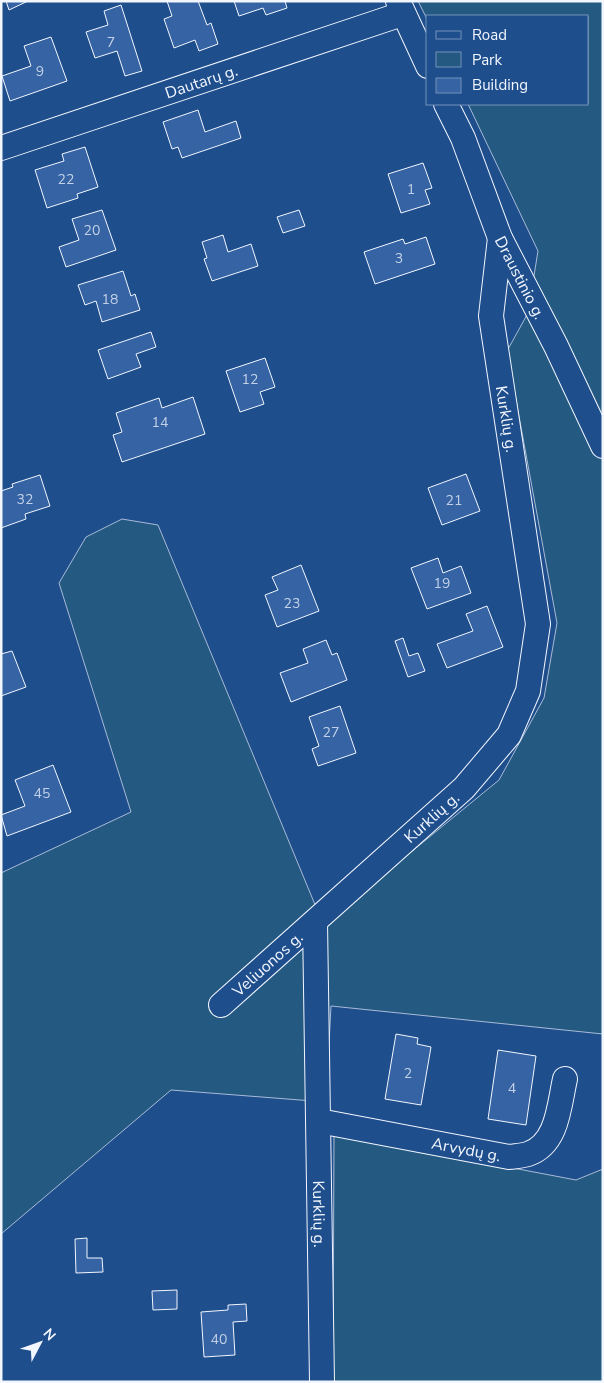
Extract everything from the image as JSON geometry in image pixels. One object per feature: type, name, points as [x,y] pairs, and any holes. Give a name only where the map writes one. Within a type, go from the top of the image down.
[{"type":"street","points":[[400,8],[426,62]]},
{"type":"street","name":"Dautarų g.","points":[[1,148],[400,8]]},
{"type":"street","name":"Draustinio g.","points":[[446,105],[463,138],[500,238],[556,346],[603,446]]},
{"type":"street","name":"Kurklių g.","points":[[322,1382],[315,922],[464,788],[509,735],[528,691],[538,624],[492,316],[500,238]]},
{"type":"street","name":"Veliuonos g.","points":[[221,1005],[315,922]]},
{"type":"street","name":"Arvydų g.","points":[[319,1120],[509,1157],[529,1154],[544,1144],[553,1130],[565,1079]]},
{"type":"green space","points":[[418,1],[603,1],[603,1034],[331,1006],[326,1102],[171,1090],[1,1234],[1,873],[131,812],[59,583],[86,537],[122,519],[158,525],[323,924],[499,780],[544,698],[557,623],[507,351],[528,313],[538,251],[468,105],[589,105],[589,15],[426,15],[426,17]]},
{"type":"green space","points":[[334,1134],[576,1180],[603,1169],[603,1382],[333,1382]]},
{"type":"building","points":[[6,1],[28,1],[9,10]]},
{"type":"building","points":[[167,1],[198,1],[207,25],[211,23],[218,44],[199,51],[195,40],[174,48],[164,19],[172,16]]},
{"type":"building","points":[[234,1],[285,1],[287,8],[266,15],[263,8],[239,16]]},
{"type":"building","points":[[121,5],[142,71],[125,76],[117,51],[95,58],[86,32],[108,25],[104,11]]},
{"type":"building","points":[[51,37],[67,81],[10,101],[2,76],[31,66],[24,46]]},
{"type":"building","points":[[198,110],[205,132],[236,121],[241,138],[182,158],[178,147],[172,149],[163,122]]},
{"type":"building","points":[[85,147],[98,187],[77,194],[78,198],[47,208],[35,170],[64,161],[62,154]]},
{"type":"building","points":[[423,163],[432,188],[425,190],[430,204],[401,213],[388,174]]},
{"type":"building","points":[[102,210],[116,250],[66,267],[59,247],[79,240],[72,219]]},
{"type":"building","points":[[299,210],[305,226],[283,233],[277,217]]},
{"type":"building","points":[[223,235],[228,252],[251,244],[258,266],[212,281],[204,259],[207,258],[202,242]]},
{"type":"building","points":[[426,237],[435,264],[375,284],[364,252],[403,239],[405,244]]},
{"type":"building","points":[[123,271],[131,296],[135,294],[140,310],[102,322],[96,301],[85,305],[78,285]]},
{"type":"building","points":[[151,332],[156,347],[136,354],[141,367],[108,379],[98,350]]},
{"type":"building","points":[[265,358],[275,387],[260,392],[264,404],[240,412],[226,371]]},
{"type":"building","points":[[193,397],[205,434],[122,462],[113,435],[122,432],[116,413],[159,398],[162,408]]},
{"type":"building","points":[[466,474],[480,511],[442,525],[428,488]]},
{"type":"building","points":[[40,475],[50,506],[25,514],[26,519],[1,528],[1,491],[13,487],[12,484]]},
{"type":"building","points":[[438,558],[443,573],[461,566],[471,593],[427,609],[411,568]]},
{"type":"building","points":[[301,565],[319,611],[277,627],[265,595],[278,590],[272,577]]},
{"type":"building","points":[[487,606],[503,647],[447,668],[437,644],[473,631],[466,614]]},
{"type":"building","points":[[403,638],[409,656],[418,653],[425,671],[408,677],[395,641]]},
{"type":"building","points":[[326,640],[332,655],[337,653],[347,680],[291,702],[280,673],[308,663],[303,649]]},
{"type":"building","points":[[12,651],[26,687],[1,696],[1,654]]},
{"type":"building","points":[[340,706],[356,753],[318,766],[312,749],[319,746],[309,717]]},
{"type":"building","points":[[53,765],[71,812],[7,836],[1,815],[25,806],[15,780]]},
{"type":"building","points":[[396,1034],[418,1038],[417,1044],[431,1047],[421,1105],[385,1099]]},
{"type":"building","points":[[498,1050],[536,1056],[526,1125],[488,1119]]},
{"type":"building","points":[[87,1238],[87,1258],[102,1258],[103,1272],[76,1273],[75,1239]]},
{"type":"building","points":[[177,1290],[177,1309],[153,1310],[152,1291]]},
{"type":"building","points":[[246,1304],[247,1321],[233,1322],[235,1355],[204,1357],[201,1312],[228,1310],[228,1305]]}]
